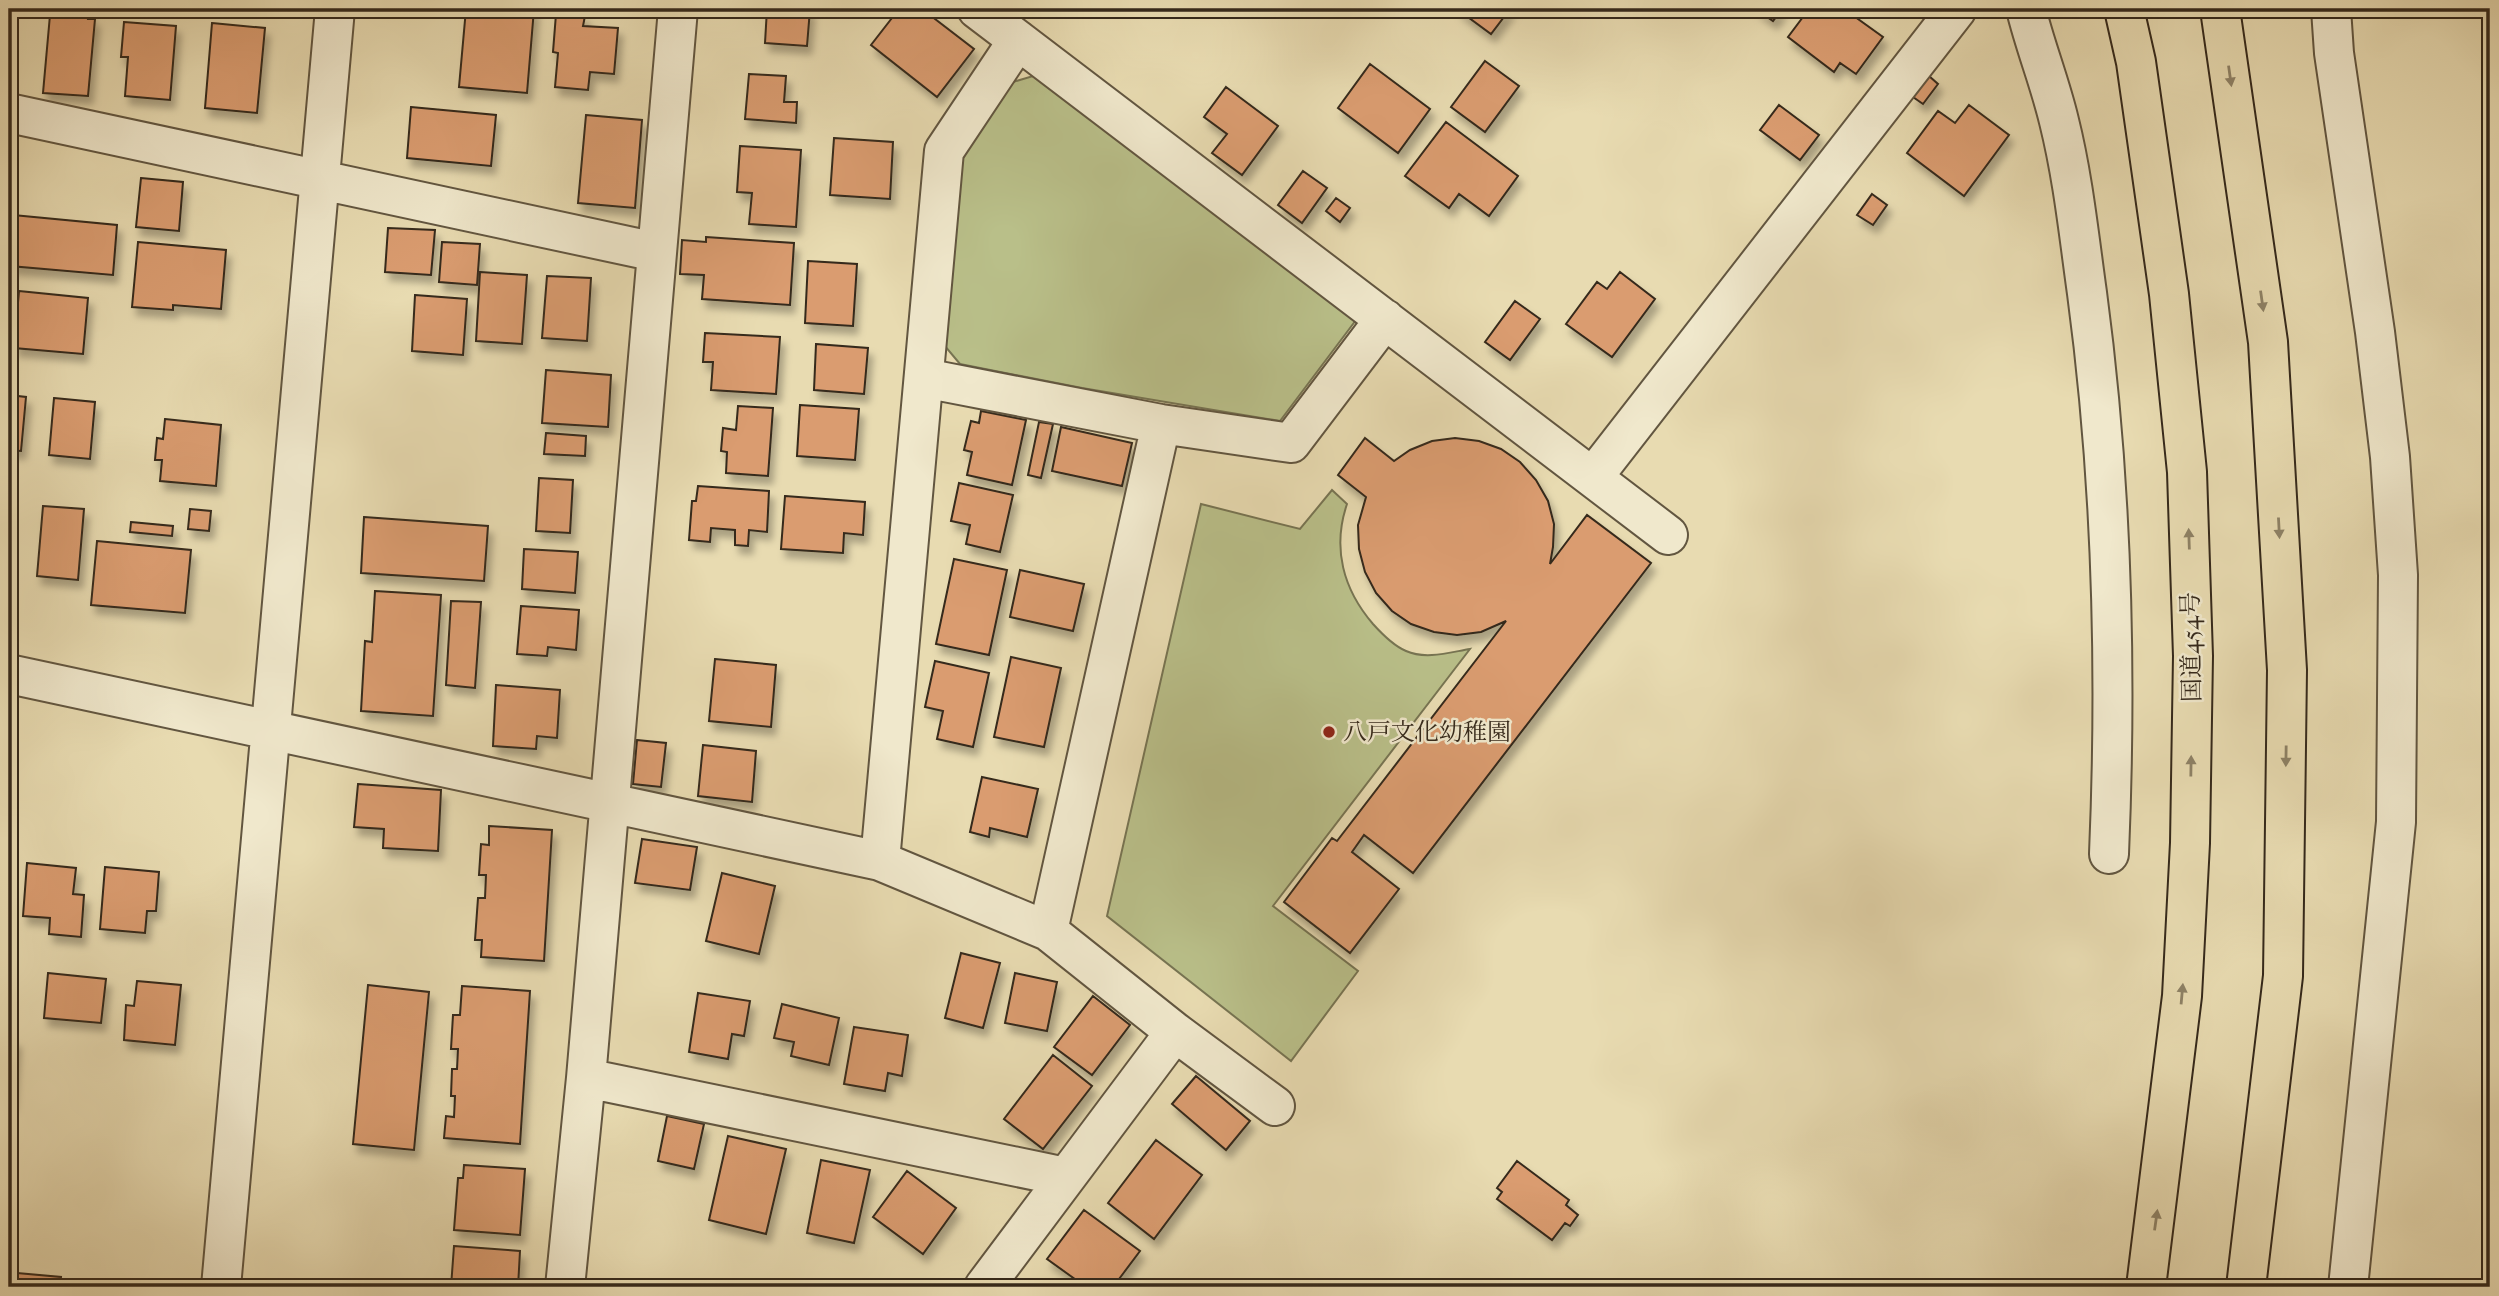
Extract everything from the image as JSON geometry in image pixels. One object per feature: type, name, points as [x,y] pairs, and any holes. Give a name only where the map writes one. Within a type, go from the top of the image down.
[{"type":"highway","name":"国道454号","points":[[2124,9],[2136,62],[2169,294],[2187,472],[2193,656],[2190,843],[2182,996],[2146,1287]]},
{"type":"highway","points":[[2220,9],[2268,342],[2287,670],[2283,976],[2246,1287]]},
{"type":"street","points":[[221,1287],[335,9]]},
{"type":"street","points":[[565,1287],[586,1078],[678,9]]},
{"type":"street","points":[[977,9],[1668,534]]},
{"type":"street","points":[[1592,477],[1957,9]]},
{"type":"street","points":[[2026,9],[2059,121],[2081,248],[2098,372],[2108,520],[2114,740],[2109,854]]},
{"type":"street","points":[[2331,9],[2334,53],[2375,332],[2390,457],[2398,575],[2396,822],[2348,1287]]},
{"type":"street","points":[[880,860],[944,151],[1018,40]]},
{"type":"street","points":[[9,113],[656,252]]},
{"type":"street","points":[[924,378],[1161,424],[1291,443],[1385,319]]},
{"type":"street","points":[[1048,931],[1161,424]]},
{"type":"street","points":[[9,674],[880,860],[1048,931],[1175,1032],[1275,1106]]},
{"type":"street","points":[[984,1287],[1175,1032]]},
{"type":"street","points":[[586,1078],[1066,1177]]},
{"type":"green space","points":[[1033,76],[1356,320],[1280,421],[1082,388],[960,364],[944,345],[959,162],[1013,82]]},
{"type":"green space","points":[[1332,490],[1347,504],[1341,536],[1343,567],[1354,597],[1373,624],[1393,643],[1414,654],[1438,654],[1470,649],[1273,906],[1358,971],[1291,1061],[1107,916],[1201,504],[1300,529]]},
{"type":"building","points":[[62,9],[89,10],[88,19],[95,19],[88,96],[43,93],[50,15],[62,16]]},
{"type":"building","points":[[466,9],[534,9],[527,93],[459,87]]},
{"type":"building","points":[[767,9],[810,9],[807,46],[765,43]]},
{"type":"building","points":[[899,9],[922,9],[974,49],[937,97],[871,45]]},
{"type":"building","points":[[1457,9],[1510,9],[1491,34]]},
{"type":"building","points":[[1756,9],[1782,9],[1773,21]]},
{"type":"building","points":[[1809,9],[1844,9],[1883,37],[1856,74],[1840,63],[1834,72],[1788,37]]},
{"type":"building","points":[[556,14],[585,16],[583,26],[618,28],[614,74],[590,72],[588,90],[555,87],[558,53],[553,52]]},
{"type":"building","points":[[124,22],[176,26],[170,100],[125,96],[128,57],[121,57]]},
{"type":"building","points":[[212,23],[265,28],[257,113],[205,108]]},
{"type":"building","points":[[1485,61],[1519,86],[1485,132],[1451,107]]},
{"type":"building","points":[[1370,64],[1430,109],[1398,153],[1338,108]]},
{"type":"building","points":[[749,74],[786,76],[784,102],[797,102],[796,123],[745,119]]},
{"type":"building","points":[[1929,76],[1938,84],[1923,104],[1913,97]]},
{"type":"building","points":[[1226,87],[1278,126],[1242,175],[1212,153],[1227,134],[1204,117]]},
{"type":"building","points":[[1779,105],[1819,135],[1800,160],[1760,130]]},
{"type":"building","points":[[1969,105],[2009,135],[1964,196],[1907,153],[1938,111],[1955,123]]},
{"type":"building","points":[[411,107],[496,115],[491,166],[407,158]]},
{"type":"building","points":[[586,115],[642,120],[635,208],[578,203]]},
{"type":"building","points":[[1446,122],[1518,176],[1489,216],[1459,194],[1449,208],[1405,176]]},
{"type":"building","points":[[834,138],[893,142],[890,199],[830,195]]},
{"type":"building","points":[[740,146],[801,150],[796,227],[749,224],[752,193],[737,192]]},
{"type":"building","points":[[1303,171],[1327,188],[1302,223],[1278,205]]},
{"type":"building","points":[[141,178],[183,182],[179,231],[136,227]]},
{"type":"building","points":[[1872,194],[1887,205],[1873,225],[1857,215]]},
{"type":"building","points":[[1336,198],[1350,208],[1340,222],[1326,211]]},
{"type":"building","points":[[13,215],[117,225],[113,275],[10,266]]},
{"type":"building","points":[[388,228],[435,230],[431,275],[385,272]]},
{"type":"building","points":[[706,237],[794,243],[790,305],[702,299],[704,275],[680,274],[682,240],[706,242]]},
{"type":"building","points":[[138,242],[226,250],[221,309],[173,305],[173,310],[132,307]]},
{"type":"building","points":[[442,242],[480,244],[477,285],[439,282]]},
{"type":"building","points":[[808,261],[857,264],[853,326],[805,323]]},
{"type":"building","points":[[480,272],[527,275],[522,344],[476,341]]},
{"type":"building","points":[[1620,272],[1655,299],[1612,357],[1566,324],[1597,282],[1607,289]]},
{"type":"building","points":[[547,276],[591,278],[587,341],[542,338]]},
{"type":"building","points":[[19,291],[88,298],[83,354],[14,348]]},
{"type":"building","points":[[415,295],[467,299],[463,355],[412,351]]},
{"type":"building","points":[[1515,301],[1540,319],[1510,360],[1485,342]]},
{"type":"building","points":[[705,333],[780,337],[776,394],[711,390],[713,362],[703,362]]},
{"type":"building","points":[[816,344],[868,348],[864,394],[814,390]]},
{"type":"building","points":[[546,370],[611,375],[608,427],[542,423]]},
{"type":"building","points":[[9,395],[26,397],[21,451],[9,450]]},
{"type":"building","points":[[54,398],[95,402],[90,459],[49,455]]},
{"type":"building","points":[[800,405],[859,409],[855,460],[797,456]]},
{"type":"building","points":[[738,406],[773,408],[768,476],[726,473],[727,452],[721,451],[723,428],[736,430]]},
{"type":"building","points":[[981,411],[1026,420],[1012,485],[967,475],[972,452],[964,450],[971,421],[979,423]]},
{"type":"building","points":[[165,419],[221,425],[216,486],[160,481],[162,460],[155,460],[157,438],[163,439]]},
{"type":"building","points":[[1039,422],[1053,424],[1041,478],[1028,475]]},
{"type":"building","points":[[1061,427],[1132,443],[1122,486],[1052,471]]},
{"type":"building","points":[[546,433],[586,436],[585,456],[544,454]]},
{"type":"building","points":[[1365,438],[1394,461],[1410,450],[1432,441],[1455,438],[1479,441],[1501,449],[1520,462],[1536,480],[1548,501],[1554,524],[1550,564],[1587,515],[1651,563],[1413,873],[1364,835],[1352,852],[1399,889],[1350,953],[1284,902],[1332,838],[1337,841],[1506,621],[1481,632],[1457,635],[1434,632],[1411,624],[1392,611],[1376,593],[1365,572],[1359,549],[1358,525],[1366,497],[1338,475]]},
{"type":"building","points":[[539,478],[573,480],[570,533],[536,531]]},
{"type":"building","points":[[959,483],[1013,495],[1000,552],[966,544],[970,525],[951,521]]},
{"type":"building","points":[[698,486],[769,491],[767,532],[749,530],[748,546],[735,545],[735,530],[711,528],[710,542],[689,540],[692,501],[696,501]]},
{"type":"building","points":[[785,496],[865,502],[863,535],[844,533],[843,553],[781,549]]},
{"type":"building","points":[[43,506],[84,509],[78,580],[37,576]]},
{"type":"building","points":[[190,509],[211,511],[209,531],[188,529]]},
{"type":"building","points":[[364,517],[488,526],[484,581],[361,573]]},
{"type":"building","points":[[131,522],[173,526],[172,536],[130,532]]},
{"type":"building","points":[[97,541],[191,550],[185,613],[91,605]]},
{"type":"building","points":[[524,549],[578,552],[575,593],[522,589]]},
{"type":"building","points":[[954,559],[1007,570],[989,655],[936,644]]},
{"type":"building","points":[[1020,570],[1084,584],[1073,631],[1010,617]]},
{"type":"building","points":[[375,591],[441,595],[433,716],[361,711],[365,641],[372,642]]},
{"type":"building","points":[[451,601],[481,602],[475,688],[446,685]]},
{"type":"building","points":[[521,606],[579,610],[576,650],[548,647],[547,656],[517,654]]},
{"type":"building","points":[[1011,657],[1061,668],[1044,747],[994,737]]},
{"type":"building","points":[[715,659],[776,665],[771,727],[709,721]]},
{"type":"building","points":[[935,661],[989,673],[973,747],[937,739],[943,711],[925,707]]},
{"type":"building","points":[[496,685],[560,690],[557,738],[537,736],[536,749],[493,746]]},
{"type":"building","points":[[637,740],[666,743],[661,787],[633,784]]},
{"type":"building","points":[[703,745],[756,751],[752,802],[698,796]]},
{"type":"building","points":[[982,777],[1038,789],[1027,837],[990,828],[989,837],[970,832]]},
{"type":"building","points":[[358,784],[441,790],[438,851],[383,848],[384,829],[354,827]]},
{"type":"building","points":[[489,826],[552,830],[544,961],[481,957],[482,940],[475,940],[478,898],[485,898],[486,875],[479,875],[481,844],[489,845]]},
{"type":"building","points":[[642,839],[697,847],[690,890],[635,883]]},
{"type":"building","points":[[27,863],[76,868],[73,894],[84,895],[81,937],[49,934],[50,918],[23,916]]},
{"type":"building","points":[[105,867],[159,872],[156,911],[147,911],[145,933],[100,929]]},
{"type":"building","points":[[722,873],[775,886],[759,954],[706,941]]},
{"type":"building","points":[[961,953],[1000,963],[983,1028],[945,1018]]},
{"type":"building","points":[[48,973],[106,979],[101,1023],[44,1018]]},
{"type":"building","points":[[1015,973],[1057,982],[1047,1031],[1005,1023]]},
{"type":"building","points":[[137,981],[181,985],[175,1045],[124,1040],[126,1005],[134,1006]]},
{"type":"building","points":[[368,985],[429,992],[414,1150],[353,1144]]},
{"type":"building","points":[[462,986],[530,991],[520,1144],[444,1138],[446,1116],[454,1117],[455,1096],[451,1096],[452,1069],[457,1069],[458,1049],[451,1049],[453,1015],[460,1015]]},
{"type":"building","points":[[698,993],[750,1001],[744,1036],[732,1034],[728,1059],[689,1052]]},
{"type":"building","points":[[1093,996],[1130,1025],[1092,1075],[1054,1047]]},
{"type":"building","points":[[782,1004],[839,1018],[829,1065],[791,1056],[794,1042],[774,1038]]},
{"type":"building","points":[[854,1027],[908,1035],[902,1076],[888,1073],[885,1091],[844,1084]]},
{"type":"building","points":[[9,1039],[16,1040],[11,1103],[9,1103]]},
{"type":"building","points":[[1053,1055],[1092,1086],[1043,1149],[1004,1119]]},
{"type":"building","points":[[1196,1076],[1250,1121],[1226,1150],[1172,1104]]},
{"type":"building","points":[[667,1116],[704,1124],[694,1169],[658,1161]]},
{"type":"building","points":[[728,1136],[786,1149],[766,1234],[709,1220]]},
{"type":"building","points":[[1156,1140],[1202,1175],[1154,1239],[1108,1203]]},
{"type":"building","points":[[821,1160],[870,1170],[854,1243],[807,1233]]},
{"type":"building","points":[[1517,1161],[1569,1200],[1566,1205],[1578,1215],[1570,1226],[1565,1223],[1552,1240],[1497,1199],[1502,1192],[1497,1188]]},
{"type":"building","points":[[464,1165],[525,1169],[520,1235],[454,1230],[458,1178],[463,1178]]},
{"type":"building","points":[[907,1171],[956,1208],[923,1254],[873,1217]]},
{"type":"building","points":[[1084,1210],[1140,1251],[1113,1287],[1086,1287],[1047,1259]]},
{"type":"building","points":[[454,1246],[520,1251],[518,1287],[451,1287]]},
{"type":"building","points":[[17,1273],[61,1277],[60,1287],[16,1287]]},
{"type":"building","points":[[107,1280],[153,1284],[153,1287],[106,1287]]},
{"type":"place","name":"八戸文化幼稚園","points":[[1329,732]]}]
